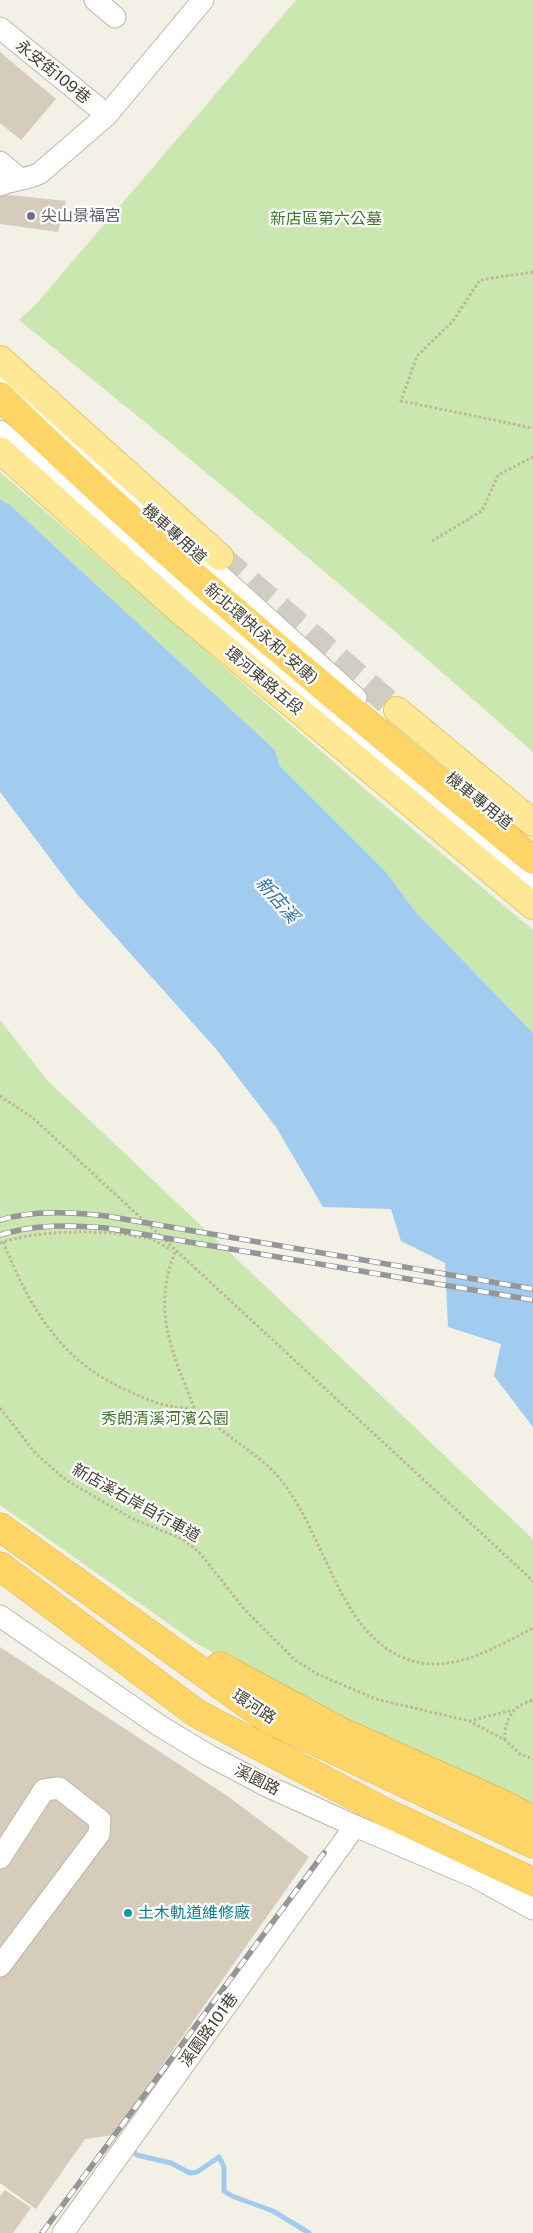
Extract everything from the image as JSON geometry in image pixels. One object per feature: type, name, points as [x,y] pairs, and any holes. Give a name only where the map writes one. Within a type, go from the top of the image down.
[{"type":"highway","name":"新北環快(永和-安康)","points":[[0,396],[66,461],[202,584],[344,705],[533,860]]},
{"type":"highway","name":"新北環快(永和-安康)","points":[[0,418],[197,593],[533,874]]},
{"type":"highway","name":"環河路","points":[[0,1527],[268,1719],[533,1844]]},
{"type":"highway","name":"環河路","points":[[0,1566],[196,1713],[385,1812],[533,1882]]},
{"type":"highway","points":[[98,1598],[299,1710],[533,1820]]},
{"type":"main road","points":[[0,359],[220,557]]},
{"type":"main road","name":"環河東路五段","points":[[0,450],[179,610],[533,906]]},
{"type":"main road","points":[[397,710],[533,823]]},
{"type":"street","points":[[94,0],[115,17]]},
{"type":"street","points":[[0,185],[8,181],[31,178],[107,115],[203,0]]},
{"type":"street","name":"永安街109巷","points":[[0,28],[107,115]]},
{"type":"street","points":[[0,162],[20,179]]},
{"type":"street","name":"機車專用道","points":[[0,377],[396,734],[533,846]]},
{"type":"street","name":"機車專用道","points":[[0,432],[92,514],[452,821],[533,887]]},
{"type":"street","name":"溪園路","points":[[0,1616],[160,1726],[208,1755],[267,1786],[475,1878],[533,1909]]},
{"type":"street","points":[[0,1858],[44,1790],[59,1788],[100,1820],[99,1834],[0,1966]]},
{"type":"street","name":"溪園路101巷","points":[[63,2233],[355,1826]]},
{"type":"path","points":[[533,272],[480,280],[454,321],[417,356],[401,401],[533,428]]},
{"type":"path","points":[[432,541],[482,511],[498,475],[533,457]]},
{"type":"path","points":[[0,1096],[33,1118],[175,1252],[533,1582]]},
{"type":"path","points":[[175,1252],[152,1239],[108,1232],[37,1236],[2,1242],[22,1288],[51,1334],[85,1366],[123,1389],[168,1406],[195,1410],[249,1449],[274,1472],[299,1506],[355,1617],[371,1637],[392,1653],[414,1661],[439,1664],[462,1662],[482,1655],[533,1628]]},
{"type":"path","points":[[175,1252],[167,1274],[164,1299],[166,1327],[172,1354],[195,1410]]},
{"type":"path","name":"新店溪右岸自行車道","points":[[0,1408],[36,1454],[66,1480],[131,1518],[182,1539],[199,1552],[245,1610],[294,1659],[317,1674],[376,1699],[469,1721]]},
{"type":"path","points":[[505,1740],[504,1728],[508,1718],[522,1704],[533,1700]]},
{"type":"path","points":[[469,1721],[514,1710]]},
{"type":"path","points":[[469,1721],[505,1740],[520,1754],[533,1759]]},
{"type":"green space","name":"新店區第六公墓","points":[[296,0],[533,0],[533,752],[278,533],[19,320],[36,304]]},
{"type":"green space","points":[[0,472],[367,791],[533,930],[533,1033],[415,911],[385,871],[280,766],[275,750],[10,505],[0,499]]},
{"type":"green space","name":"秀朗清溪河濱公園","points":[[0,1020],[48,1081],[533,1539],[533,1811],[310,1706],[196,1643],[0,1505]]},
{"type":"water","name":"新店溪","points":[[0,499],[10,505],[275,750],[280,766],[385,871],[415,911],[533,1033],[533,1427],[494,1376],[501,1344],[448,1327],[445,1263],[401,1241],[391,1209],[323,1207],[276,1127],[216,1049],[77,894],[0,792]]},
{"type":"building","points":[[0,52],[56,99],[21,140],[0,123]]},
{"type":"building","name":"尖山景福宮","points":[[0,194],[66,201],[58,232],[0,224]]},
{"type":"building","points":[[0,1647],[226,1795],[309,1857],[113,2135],[85,2139],[36,2209],[0,2183]]},
{"type":"building","points":[[5,2190],[31,2208],[13,2233],[0,2233],[0,2196]]},
{"type":"waterway","points":[[131,2149],[137,2155],[171,2163],[190,2173],[197,2172],[219,2157],[224,2167],[224,2191],[232,2196],[273,2211],[309,2233]]},
{"type":"tunnel","points":[[220,557],[397,710]]},
{"type":"railway","points":[[0,1220],[39,1213],[106,1216],[533,1289]]},
{"type":"railway","points":[[0,1235],[13,1231],[53,1226],[106,1228],[533,1300]]},
{"type":"railway","points":[[42,2233],[324,1853]]},
{"type":"place","name":"尖山景福宮","points":[[31,216]]},
{"type":"place","name":"土木軌道維修廠","points":[[128,1913]]}]
